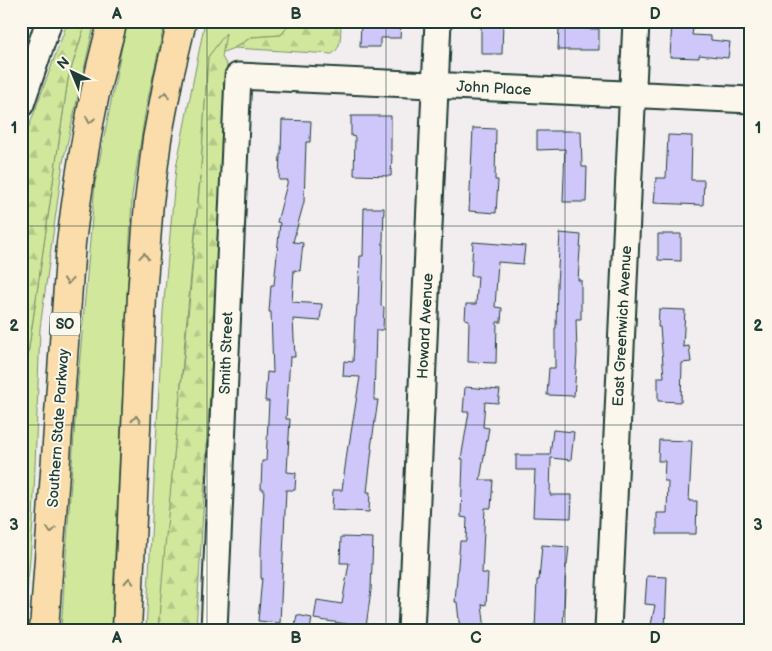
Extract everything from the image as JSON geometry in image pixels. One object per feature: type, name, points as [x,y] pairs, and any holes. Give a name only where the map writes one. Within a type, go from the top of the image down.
[{"type":"highway","name":"Southern State Parkway","points":[[44,630],[71,243],[79,179],[90,118],[113,21]]},
{"type":"highway","points":[[127,630],[148,202],[170,69],[182,21]]},
{"type":"street","points":[[21,104],[49,21]]},
{"type":"street","name":"Howard Avenue","points":[[410,630],[414,582],[438,21]]},
{"type":"street","name":"East Greenwich Avenue","points":[[608,630],[636,21]]},
{"type":"street","name":"John Place","points":[[238,76],[751,100]]},
{"type":"street","name":"Smith Street","points":[[214,630],[238,76]]},
{"type":"green space","points":[[68,21],[86,21],[68,79],[21,402],[21,148]]},
{"type":"green space","points":[[86,21],[95,21],[63,162],[40,328],[33,522],[24,630],[21,630],[21,402],[68,79]]},
{"type":"green space","points":[[127,21],[165,21],[146,108],[132,196],[112,630],[61,630],[77,391],[95,183]]},
{"type":"green space","points":[[205,21],[292,21],[281,35],[252,37],[234,48],[223,52],[225,35],[208,57],[201,168],[158,630],[146,630],[163,312],[176,168]]},
{"type":"green space","points":[[292,21],[341,21],[338,48],[332,54],[234,48],[252,37],[281,35]]},
{"type":"green space","points":[[226,33],[222,57],[229,69],[196,630],[158,630],[189,306],[208,57]]},
{"type":"building","points":[[481,21],[503,21],[502,54],[481,54]]},
{"type":"building","points":[[672,21],[694,21],[692,35],[711,36],[711,40],[730,42],[728,58],[699,55],[699,58],[670,57]]},
{"type":"building","points":[[361,22],[401,23],[400,38],[380,38],[380,47],[360,47]]},
{"type":"building","points":[[559,28],[599,29],[599,50],[558,50]]},
{"type":"building","points":[[351,116],[391,116],[391,176],[354,175],[355,137],[351,136]]},
{"type":"building","points":[[282,120],[311,121],[310,142],[306,142],[304,202],[293,242],[303,243],[300,271],[294,270],[292,302],[322,304],[320,321],[293,319],[295,357],[290,357],[286,419],[290,419],[287,472],[296,473],[295,490],[286,490],[280,623],[258,621],[262,578],[261,550],[264,489],[261,489],[262,461],[266,461],[269,401],[265,401],[267,372],[273,373],[271,312],[269,312],[271,285],[274,285],[280,223],[277,222],[288,180],[279,180]]},
{"type":"building","points":[[473,128],[496,129],[495,180],[498,180],[496,213],[469,211]]},
{"type":"building","points":[[537,131],[581,131],[582,167],[587,167],[586,202],[563,202],[565,149],[537,150]]},
{"type":"building","points":[[668,135],[692,136],[691,180],[704,180],[703,205],[654,203],[656,178],[666,178]]},
{"type":"building","points":[[364,208],[384,208],[381,306],[384,307],[383,330],[376,330],[374,400],[378,400],[367,492],[370,492],[369,512],[332,510],[333,490],[342,490],[360,377],[343,376],[344,361],[353,362],[360,256],[363,256]]},
{"type":"building","points":[[560,233],[581,235],[578,280],[581,280],[581,319],[576,319],[577,354],[574,396],[547,395],[549,368],[555,368]]},
{"type":"building","points":[[658,234],[681,234],[681,261],[658,260]]},
{"type":"building","points":[[473,242],[525,246],[523,264],[498,262],[495,307],[502,308],[501,322],[497,322],[496,363],[468,362],[469,320],[465,319],[466,304],[476,304],[478,276],[471,276]]},
{"type":"building","points":[[659,309],[685,310],[683,347],[689,346],[691,362],[682,363],[681,402],[658,401],[658,377],[664,377],[660,327],[658,327]]},
{"type":"building","points":[[465,387],[500,390],[498,403],[485,402],[483,427],[489,428],[480,480],[493,480],[491,508],[485,508],[482,573],[488,574],[486,605],[482,604],[485,630],[460,630],[457,602],[455,602],[460,541],[466,541],[467,518],[461,517],[463,459],[461,459],[469,412],[463,412]]},
{"type":"building","points":[[553,430],[574,432],[571,460],[551,458],[550,495],[572,495],[571,518],[533,517],[535,470],[516,470],[516,455],[550,455]]},
{"type":"building","points":[[659,440],[692,441],[689,501],[697,501],[696,534],[657,534],[657,513],[667,513],[668,481],[664,481],[665,461],[658,461]]},
{"type":"building","points":[[341,537],[373,538],[371,590],[366,627],[314,619],[317,600],[342,604],[349,563],[340,563]]},
{"type":"building","points":[[542,545],[569,547],[566,565],[563,630],[535,630],[537,580],[539,580]]},
{"type":"building","points":[[647,576],[667,577],[665,630],[650,630],[655,605],[645,604]]},
{"type":"building","points":[[297,615],[312,618],[310,630],[294,630]]}]
